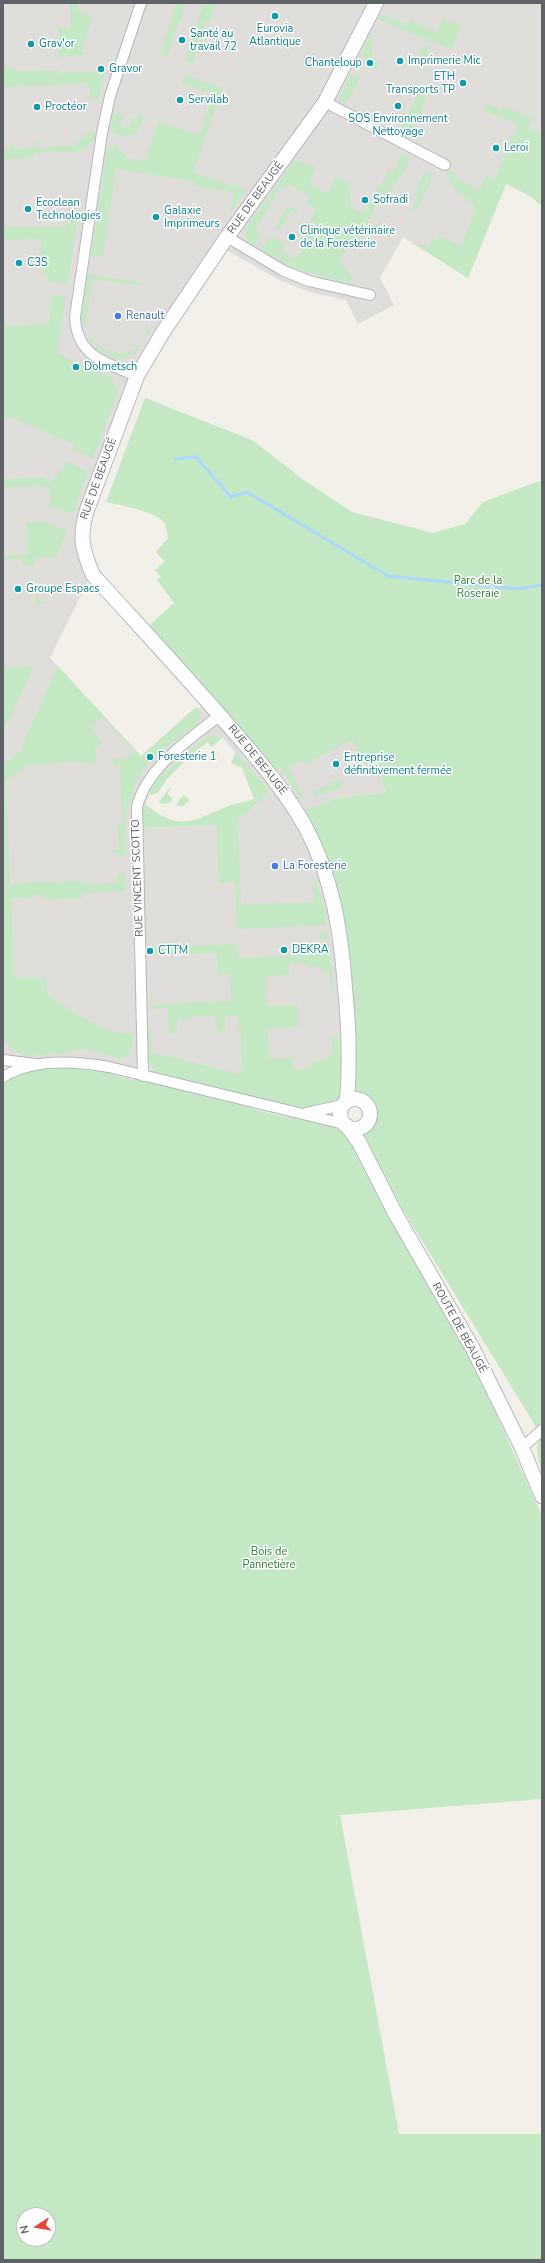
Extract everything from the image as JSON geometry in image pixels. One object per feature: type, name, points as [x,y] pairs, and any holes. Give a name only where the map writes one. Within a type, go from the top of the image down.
[{"type":"street","points":[[137,376],[93,356],[85,350],[76,330],[75,317],[102,133],[110,96],[141,3]]},
{"type":"street","name":"RUE DE BEAUGÉ","points":[[367,1123],[369,1110],[356,1085],[350,1063],[340,934],[337,914],[323,867],[293,805],[278,784],[220,715],[93,575],[83,552],[82,527],[137,376],[163,332],[227,237],[324,102],[376,3]]},
{"type":"street","points":[[324,102],[445,165]]},
{"type":"street","points":[[227,237],[284,272],[309,281],[370,295]]},
{"type":"street","name":"RUE VINCENT SCOTTO","points":[[143,1076],[137,807],[146,783],[155,771],[220,715]]},
{"type":"street","points":[[3,1060],[39,1065],[81,1062],[357,1129],[367,1123]]},
{"type":"street","name":"RUE DE BEAUGÉ","points":[[345,1125],[340,1116],[345,1103],[350,1063]]},
{"type":"street","points":[[3,1077],[39,1065]]},
{"type":"street","points":[[298,1114],[345,1103],[355,1099],[364,1102]]},
{"type":"street","name":"ROUTE DE BEAUGÉ","points":[[367,1123],[369,1163]]},
{"type":"street","name":"ROUTE DE BEAUGÉ","points":[[345,1125],[359,1142],[395,1213],[473,1349],[522,1448],[542,1496]]},
{"type":"street","points":[[522,1448],[542,1430]]},
{"type":"shaded area","points":[[3,3],[542,3],[542,132],[528,128],[468,278],[403,237],[380,278],[394,305],[358,324],[346,300],[310,292],[279,280],[221,247],[150,353],[83,523],[89,579],[50,658],[141,756],[207,701],[363,724],[386,793],[338,798],[298,813],[319,856],[349,1030],[355,1099],[351,1100],[342,1107],[340,1116],[337,1117],[143,1076],[3,1060]],"holes":[[[205,737],[223,738],[270,791],[235,824],[143,828],[142,814],[155,781]]]},
{"type":"green space","points":[[70,3],[78,4],[76,11],[92,16],[82,52],[89,54],[59,57],[58,28],[71,28]]},
{"type":"green space","points":[[176,3],[185,3],[181,13],[184,15],[182,21],[179,20],[167,56],[160,54]]},
{"type":"green space","points":[[204,3],[216,3],[210,22],[206,21],[193,63],[185,61]]},
{"type":"green space","points":[[381,14],[408,25],[410,20],[437,32],[443,19],[461,25],[452,49],[378,20]]},
{"type":"green space","points":[[374,33],[371,47],[373,60],[380,62],[376,69],[371,67],[373,61],[360,56],[371,34]]},
{"type":"green space","points":[[427,44],[429,47],[425,63],[419,61],[424,45]]},
{"type":"green space","points":[[3,68],[15,68],[15,71],[59,70],[59,73],[99,71],[104,74],[98,100],[91,99],[88,83],[3,87]]},
{"type":"green space","points":[[351,74],[360,78],[348,100],[346,99],[343,105],[338,100]]},
{"type":"green space","points":[[185,75],[222,88],[193,173],[246,190],[230,213],[234,192],[195,186],[196,183],[191,181],[116,169],[103,255],[91,258],[107,151],[110,147],[117,145],[127,158],[145,162],[158,122],[200,135],[213,94],[182,84]]},
{"type":"green space","points":[[421,88],[428,91],[421,109],[424,111],[406,138],[397,133]]},
{"type":"green space","points":[[487,104],[502,111],[504,107],[532,118],[528,128],[542,132],[542,207],[532,197],[506,184],[468,278],[411,242],[429,247],[432,238],[437,240],[438,236],[461,246],[474,212],[473,204],[454,188],[447,175],[451,169],[453,174],[455,171],[456,178],[480,190],[486,176],[495,180],[518,124],[484,111]]},
{"type":"green space","points":[[118,113],[123,115],[120,125],[129,127],[132,118],[136,119],[138,115],[144,117],[135,133],[127,136],[110,130],[113,115]]},
{"type":"green space","points":[[91,130],[97,136],[83,151],[34,153],[34,158],[3,159],[3,150],[11,149],[13,141],[14,149],[37,148],[36,140],[40,140],[40,148],[73,146]]},
{"type":"green space","points":[[403,153],[408,156],[408,165],[387,196],[383,194],[367,222],[393,232],[390,239],[367,229],[358,245],[351,241],[339,263],[345,267],[352,276],[351,284],[296,269],[261,250],[271,237],[286,245],[282,252],[296,260],[304,246],[301,244],[308,230],[312,232],[316,224],[310,220],[316,209],[306,203],[310,196],[289,184],[286,189],[280,187],[255,231],[260,234],[254,246],[247,241],[245,230],[294,161],[316,167],[309,184],[327,194],[336,177],[350,185],[351,208],[364,214],[379,185],[381,186],[389,170],[393,172]]},
{"type":"green space","points":[[428,172],[431,175],[431,181],[415,212],[413,210],[416,191],[424,173]]},
{"type":"green space","points":[[291,206],[298,210],[297,213],[291,210],[279,231],[275,229],[286,209]]},
{"type":"green space","points":[[70,210],[75,211],[74,217],[77,218],[68,285],[48,281],[48,277],[42,272],[41,239],[3,240],[3,227],[66,227]]},
{"type":"green space","points":[[88,274],[140,282],[139,286],[92,279],[86,324],[82,324]]},
{"type":"green space","points":[[54,295],[66,297],[57,353],[111,377],[118,392],[93,458],[73,450],[75,445],[11,417],[3,419],[3,319],[6,319],[7,326],[49,324],[51,297]]},
{"type":"green space","points":[[148,326],[151,328],[136,353],[119,360],[97,350],[85,332],[89,334],[102,348],[113,352],[124,353],[130,352],[139,346],[148,329],[145,327]]},
{"type":"green space","name":"Bois de Pannetière","points":[[145,398],[252,440],[305,481],[352,512],[433,533],[465,524],[483,502],[542,480],[542,1472],[537,1449],[541,1435],[402,1208],[380,1167],[369,1164],[479,1376],[542,1516],[542,1799],[340,1815],[399,2134],[542,2134],[542,2260],[3,2260],[3,1084],[15,1077],[41,1069],[69,1068],[110,1071],[110,1074],[134,1080],[135,1077],[281,1116],[329,1123],[345,1135],[362,1142],[360,1128],[366,1124],[369,1118],[369,1109],[367,1105],[355,1099],[354,1093],[340,934],[297,813],[338,798],[386,793],[375,759],[365,764],[352,739],[305,765],[302,761],[288,767],[303,796],[301,799],[280,767],[269,772],[143,631],[174,603],[157,580],[161,577],[155,570],[165,562],[156,552],[168,538],[165,524],[162,520],[144,511],[106,502]]},
{"type":"green space","points":[[68,462],[88,472],[73,514],[50,506],[50,488],[42,486],[3,487],[3,479],[44,477],[50,483]]},
{"type":"green space","points":[[43,522],[67,530],[57,557],[35,557],[35,565],[23,565],[22,558],[3,559],[3,555],[28,554],[26,523]]},
{"type":"green space","points":[[38,589],[38,601],[46,601],[36,606],[35,590]]},
{"type":"green space","points":[[58,666],[141,756],[196,707],[200,711],[200,718],[195,726],[153,756],[151,754],[147,757],[149,760],[136,783],[128,805],[126,854],[118,857],[110,849],[119,849],[118,826],[122,826],[120,765],[113,765],[112,760],[117,758],[120,762],[134,751],[103,716],[90,728],[103,743],[95,747],[96,762],[92,764],[77,762],[27,765],[6,781],[10,884],[80,881],[90,884],[117,883],[117,875],[125,875],[126,891],[83,893],[83,898],[45,900],[43,895],[31,895],[31,898],[11,898],[14,978],[46,978],[47,994],[77,1014],[110,1030],[132,1034],[130,1052],[122,1059],[87,1049],[28,1056],[13,1051],[3,1038],[3,762],[11,759],[21,749]]},
{"type":"green space","points":[[34,667],[3,732],[3,668]]},
{"type":"green space","points":[[206,736],[223,737],[212,747],[208,742],[193,753],[167,779],[158,793],[149,795],[155,781]]},
{"type":"green space","points":[[236,752],[270,791],[238,821],[241,905],[314,902],[313,876],[308,863],[321,896],[327,925],[237,929],[235,882],[218,883],[217,825],[143,828],[142,814],[145,804],[157,813],[168,818],[186,822],[195,820],[231,805],[254,799],[242,768],[231,763]]},
{"type":"green space","points":[[337,780],[342,783],[340,788],[314,797],[312,793]]},
{"type":"green space","points":[[170,787],[171,788],[167,794],[173,799],[169,803],[162,804],[159,802]]},
{"type":"green space","points":[[183,795],[190,800],[183,806],[176,805]]},
{"type":"green space","points":[[319,932],[328,932],[334,993],[331,993],[330,972],[323,973],[322,967],[308,967],[307,963],[289,964],[289,975],[266,976],[267,1006],[298,1005],[299,1027],[268,1028],[269,1059],[292,1058],[292,1069],[311,1069],[311,1061],[326,1061],[327,1055],[333,1055],[332,1037],[339,1037],[341,1057],[346,1057],[344,1086],[342,1095],[338,1100],[333,1104],[320,1108],[299,1108],[158,1073],[154,1070],[149,1060],[147,1029],[151,1029],[152,1052],[242,1075],[241,1031],[238,1031],[238,1016],[225,1016],[225,1031],[217,1032],[215,1016],[190,1016],[189,1020],[177,1020],[177,1033],[169,1033],[168,1008],[150,1009],[150,1005],[231,1001],[230,974],[218,974],[217,953],[160,955],[152,954],[151,947],[238,944],[239,958],[328,953],[328,939],[320,939]]},
{"type":"waterway","points":[[175,459],[196,457],[231,497],[247,492],[388,576],[517,589],[542,585]]},
{"type":"place","name":"Eurovia Atlantique","points":[[275,16]]},
{"type":"place","name":"Santé au travail 72","points":[[182,40]]},
{"type":"place","name":"Grav'or","points":[[31,44]]},
{"type":"place","name":"Imprimerie Mic","points":[[400,61]]},
{"type":"place","name":"Chanteloup","points":[[370,63]]},
{"type":"place","name":"Gravor","points":[[101,69]]},
{"type":"place","name":"ETH Transports TP","points":[[463,83]]},
{"type":"place","name":"Servilab","points":[[180,100]]},
{"type":"place","name":"SOS Environnement Nettoyage","points":[[398,106]]},
{"type":"place","name":"Proctéor","points":[[37,107]]},
{"type":"place","name":"Leroi","points":[[496,148]]},
{"type":"place","name":"Sofradi","points":[[365,200]]},
{"type":"place","name":"Ecoclean Technologies","points":[[28,209]]},
{"type":"place","name":"Galaxie Imprimeurs","points":[[156,217]]},
{"type":"place","name":"Clinique vétérinaire de la Foresterie","points":[[292,237]]},
{"type":"place","name":"C3S","points":[[19,263]]},
{"type":"place","name":"Renault","points":[[118,316]]},
{"type":"place","name":"Dolmetsch","points":[[76,367]]},
{"type":"place","name":"Groupe Espacs","points":[[18,589]]},
{"type":"place","name":"Foresterie 1","points":[[150,757]]},
{"type":"place","name":"Entreprise définitivement fermée","points":[[336,764]]},
{"type":"place","name":"La Foresterie","points":[[275,866]]},
{"type":"place","name":"DEKRA","points":[[284,950]]},
{"type":"place","name":"CTTM","points":[[150,951]]},
{"type":"park label","name":"Parc de la Roseraie","points":[[478,587]]}]
